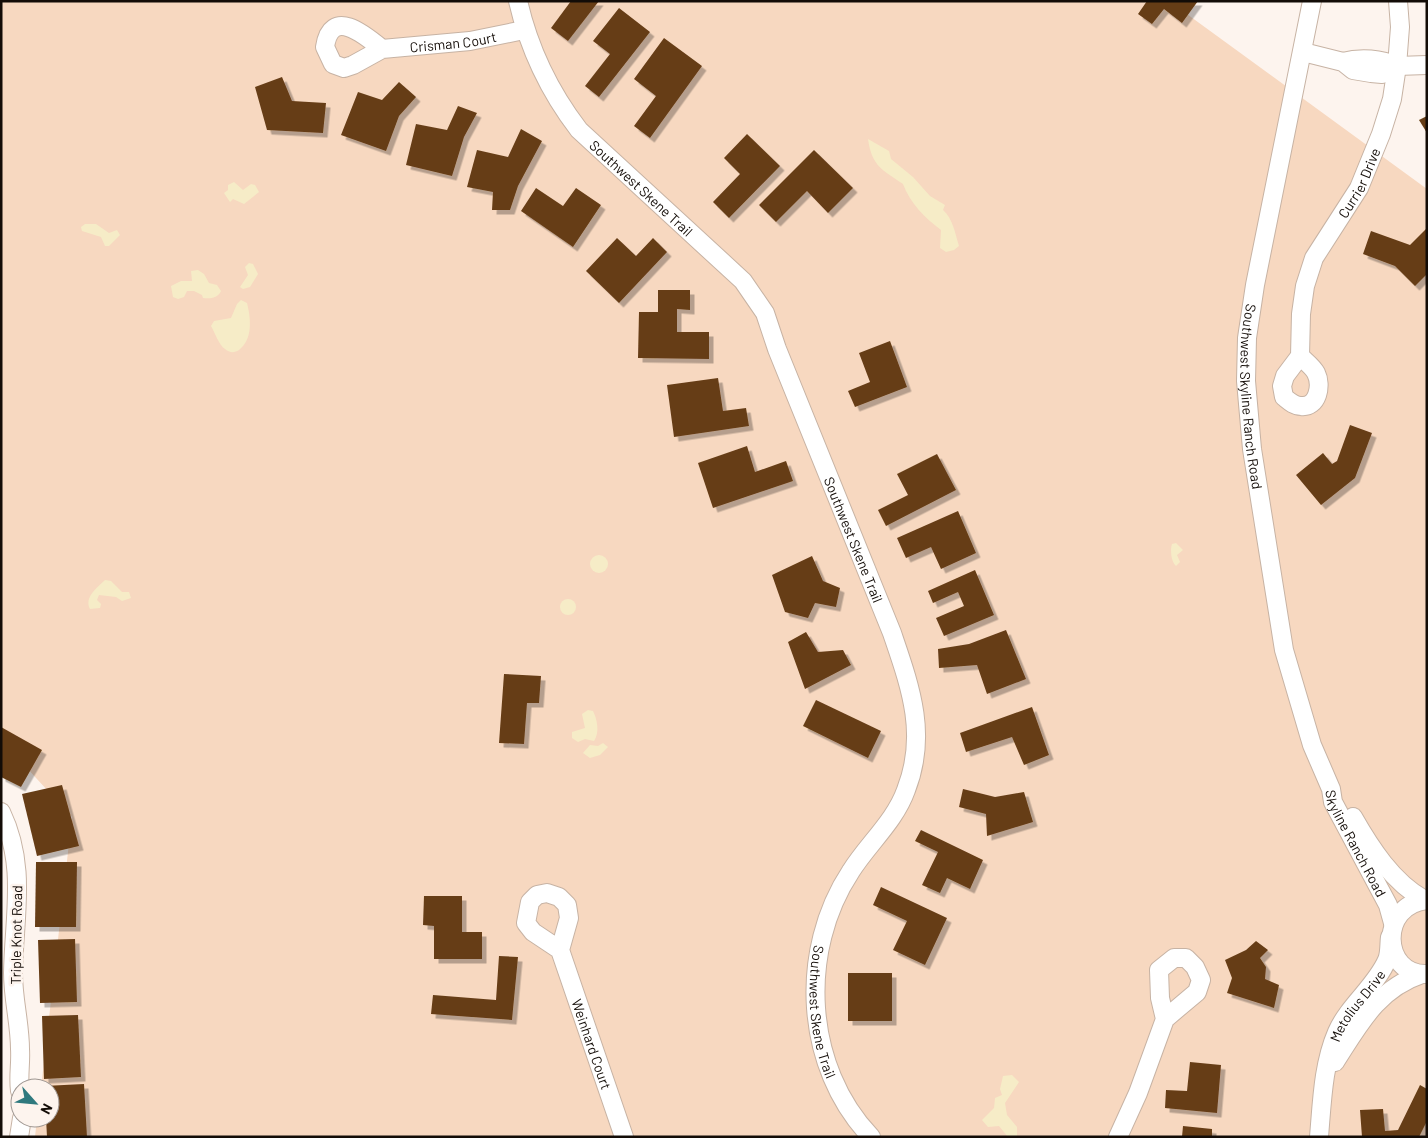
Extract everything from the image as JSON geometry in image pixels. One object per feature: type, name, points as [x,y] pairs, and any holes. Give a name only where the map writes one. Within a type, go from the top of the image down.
[{"type":"street","name":"Southwest Skene Trail","points":[[518,1],[524,30],[540,68],[558,103],[579,130],[743,282],[765,313],[777,349],[892,633],[906,676],[915,706],[917,734],[906,790],[893,816],[850,872],[831,906],[823,933],[816,987],[820,1041],[829,1072],[843,1101],[871,1137]]},
{"type":"street","name":"Southwest Skyline Ranch Road","points":[[1312,1],[1255,285],[1247,338],[1246,381],[1252,449],[1284,650],[1312,745],[1331,789]]},
{"type":"street","name":"Currier Drive","points":[[1300,356],[1301,314],[1305,286],[1314,258],[1359,188],[1381,134],[1392,99],[1400,27],[1398,1]]},
{"type":"street","name":"Crisman Court","points":[[382,49],[470,41],[524,30]]},
{"type":"street","points":[[1303,52],[1343,62],[1353,70],[1377,74],[1382,74],[1397,66],[1427,65]]},
{"type":"street","name":"Skyline Ranch Road","points":[[1331,789],[1340,797],[1363,835],[1399,881],[1411,892],[1426,900]]},
{"type":"street","name":"Skyline Ranch Road","points":[[1331,789],[1333,802],[1388,905],[1396,957],[1409,969],[1424,974]]},
{"type":"street","name":"Triple Knot Road","points":[[1,812],[15,847],[18,875],[13,975],[21,1051],[14,1078]]},
{"type":"street","points":[[1392,930],[1404,908],[1426,900]]},
{"type":"street","name":"Metolius Drive","points":[[1318,1137],[1328,1056],[1338,1030],[1383,968],[1388,957],[1392,930]]},
{"type":"street","name":"Weinhard Court","points":[[560,950],[624,1137]]},
{"type":"street","name":"Metolius Drive","points":[[1326,1075],[1366,1014],[1391,988],[1403,980],[1424,974]]},
{"type":"street","points":[[1118,1137],[1138,1093],[1165,1019]]},
{"type":"shaded area","points":[[1,1],[1169,1],[1427,189],[1427,1137],[35,1137],[36,1128],[60,1128],[60,1078],[42,1078],[72,817],[1,740]]},
{"type":"sand","points":[[868,139],[889,151],[891,159],[913,177],[930,196],[945,205],[943,210],[955,231],[959,246],[954,250],[946,252],[940,248],[941,230],[919,210],[903,184],[879,167],[872,156]]},
{"type":"sand","points":[[234,182],[243,190],[251,184],[255,185],[259,192],[244,204],[233,199],[230,202],[224,193],[228,190],[228,185]]},
{"type":"sand","points":[[85,224],[96,224],[109,233],[117,230],[120,235],[109,246],[105,246],[101,237],[82,231],[81,227]]},
{"type":"sand","points":[[249,263],[253,264],[258,274],[250,287],[243,289],[240,287],[248,275],[245,267]]},
{"type":"sand","points":[[198,270],[204,274],[209,283],[217,285],[221,291],[220,293],[214,298],[203,298],[202,295],[194,291],[187,291],[184,297],[178,299],[173,297],[171,286],[181,281],[192,281],[191,271]]},
{"type":"sand","points":[[241,300],[247,303],[250,322],[249,335],[239,350],[230,352],[221,345],[211,326],[214,321],[231,318],[237,304]]},
{"type":"sand","points":[[1176,543],[1183,550],[1177,555],[1180,562],[1176,566],[1171,552],[1172,544]]},
{"type":"sand","points":[[599,555],[607,560],[608,564],[603,572],[599,573],[591,568],[590,564],[595,556]]},
{"type":"sand","points":[[105,580],[111,581],[122,592],[129,592],[131,598],[122,601],[116,597],[99,595],[97,600],[101,604],[100,608],[90,609],[90,597]]},
{"type":"sand","points":[[565,599],[571,599],[576,604],[574,613],[565,615],[560,610],[560,604]]},
{"type":"sand","points":[[588,710],[593,711],[596,718],[596,737],[594,741],[585,739],[578,742],[572,738],[572,732],[585,728],[582,714]]},
{"type":"sand","points":[[603,743],[608,747],[600,755],[590,758],[583,753],[590,745],[598,746]]},
{"type":"sand","points":[[1012,1075],[1019,1082],[1005,1103],[1007,1115],[1017,1127],[1017,1137],[1008,1137],[999,1126],[988,1127],[982,1120],[994,1108],[995,1098],[1002,1095],[1000,1089],[1003,1076]]},
{"type":"building","points":[[571,1],[599,1],[568,41],[551,28]]},
{"type":"building","points":[[1147,1],[1198,1],[1182,23],[1164,9],[1152,24],[1138,14]]},
{"type":"building","points":[[619,8],[650,32],[599,97],[585,86],[610,54],[593,41]]},
{"type":"building","points":[[664,38],[702,66],[650,138],[634,126],[656,96],[634,79]]},
{"type":"building","points":[[282,77],[292,101],[326,103],[323,133],[267,130],[255,87]]},
{"type":"building","points":[[399,82],[416,97],[399,116],[386,151],[341,135],[358,92],[382,100]]},
{"type":"building","points":[[458,106],[477,113],[464,137],[452,176],[406,165],[416,124],[447,130]]},
{"type":"building","points":[[1427,116],[1427,133],[1419,120]]},
{"type":"building","points":[[521,129],[542,141],[518,186],[510,210],[492,210],[493,192],[467,187],[477,150],[508,157]]},
{"type":"building","points":[[747,134],[780,166],[729,218],[713,202],[740,174],[724,158]]},
{"type":"building","points":[[814,150],[853,188],[828,213],[807,191],[776,222],[759,205]]},
{"type":"building","points":[[536,188],[563,206],[576,188],[601,205],[573,247],[521,211]]},
{"type":"building","points":[[1427,228],[1427,274],[1415,286],[1395,266],[1363,254],[1371,231],[1410,245]]},
{"type":"building","points":[[617,238],[636,256],[653,238],[667,252],[619,303],[586,271]]},
{"type":"building","points":[[658,290],[690,290],[690,310],[677,309],[677,332],[709,332],[709,359],[638,358],[639,312],[658,312]]},
{"type":"building","points":[[890,341],[907,387],[855,407],[848,391],[870,382],[859,353]]},
{"type":"building","points":[[718,378],[723,411],[746,408],[749,426],[674,437],[667,385]]},
{"type":"building","points":[[1350,425],[1372,433],[1355,478],[1321,505],[1296,475],[1323,453],[1332,464],[1337,461]]},
{"type":"building","points":[[747,446],[755,472],[786,461],[793,481],[713,508],[698,463]]},
{"type":"building","points":[[937,454],[956,490],[886,526],[878,510],[908,495],[897,474]]},
{"type":"building","points":[[958,511],[976,553],[941,569],[931,547],[906,558],[897,538]]},
{"type":"building","points":[[812,556],[823,581],[840,588],[836,607],[815,603],[808,618],[785,612],[772,575]]},
{"type":"building","points":[[975,570],[994,615],[944,636],[936,618],[964,606],[958,592],[933,603],[928,591]]},
{"type":"building","points":[[1006,630],[1026,679],[987,694],[977,665],[939,668],[938,649],[969,644]]},
{"type":"building","points":[[806,632],[818,652],[843,650],[851,665],[805,689],[788,642]]},
{"type":"building","points":[[504,674],[541,676],[539,703],[527,703],[524,744],[499,743]]},
{"type":"building","points":[[816,700],[881,731],[868,758],[803,726]]},
{"type":"building","points":[[1032,707],[1049,755],[1024,765],[1012,737],[966,752],[960,733]]},
{"type":"building","points":[[1,727],[42,750],[21,787],[1,777]]},
{"type":"building","points":[[62,785],[79,846],[37,856],[22,794]]},
{"type":"building","points":[[963,789],[995,797],[1024,792],[1033,822],[987,836],[986,814],[959,807]]},
{"type":"building","points":[[921,830],[983,860],[970,889],[947,878],[940,893],[922,885],[938,852],[915,841]]},
{"type":"building","points":[[36,862],[77,862],[76,927],[35,927]]},
{"type":"building","points":[[881,887],[947,918],[925,965],[893,950],[907,921],[873,905]]},
{"type":"building","points":[[424,896],[462,896],[462,932],[482,932],[482,959],[434,959],[434,926],[423,925]]},
{"type":"building","points":[[75,939],[77,1002],[40,1003],[38,940]]},
{"type":"building","points":[[1256,941],[1268,950],[1260,958],[1266,967],[1265,979],[1279,985],[1274,1008],[1227,993],[1232,978],[1225,960],[1246,950]]},
{"type":"building","points":[[499,956],[518,957],[512,1020],[431,1014],[433,995],[496,1000]]},
{"type":"building","points":[[848,973],[892,973],[892,1021],[848,1021]]},
{"type":"building","points":[[78,1015],[81,1077],[44,1078],[42,1016]]},
{"type":"building","points":[[1190,1062],[1221,1065],[1217,1113],[1165,1108],[1166,1090],[1187,1091]]},
{"type":"building","points":[[84,1084],[87,1137],[47,1137],[47,1128],[60,1128],[60,1085]]},
{"type":"building","points":[[1420,1085],[1427,1089],[1427,1121],[1419,1137],[1362,1137],[1360,1110],[1383,1109],[1385,1131],[1398,1130]]},
{"type":"building","points":[[1183,1126],[1212,1129],[1212,1137],[1182,1137]]}]
